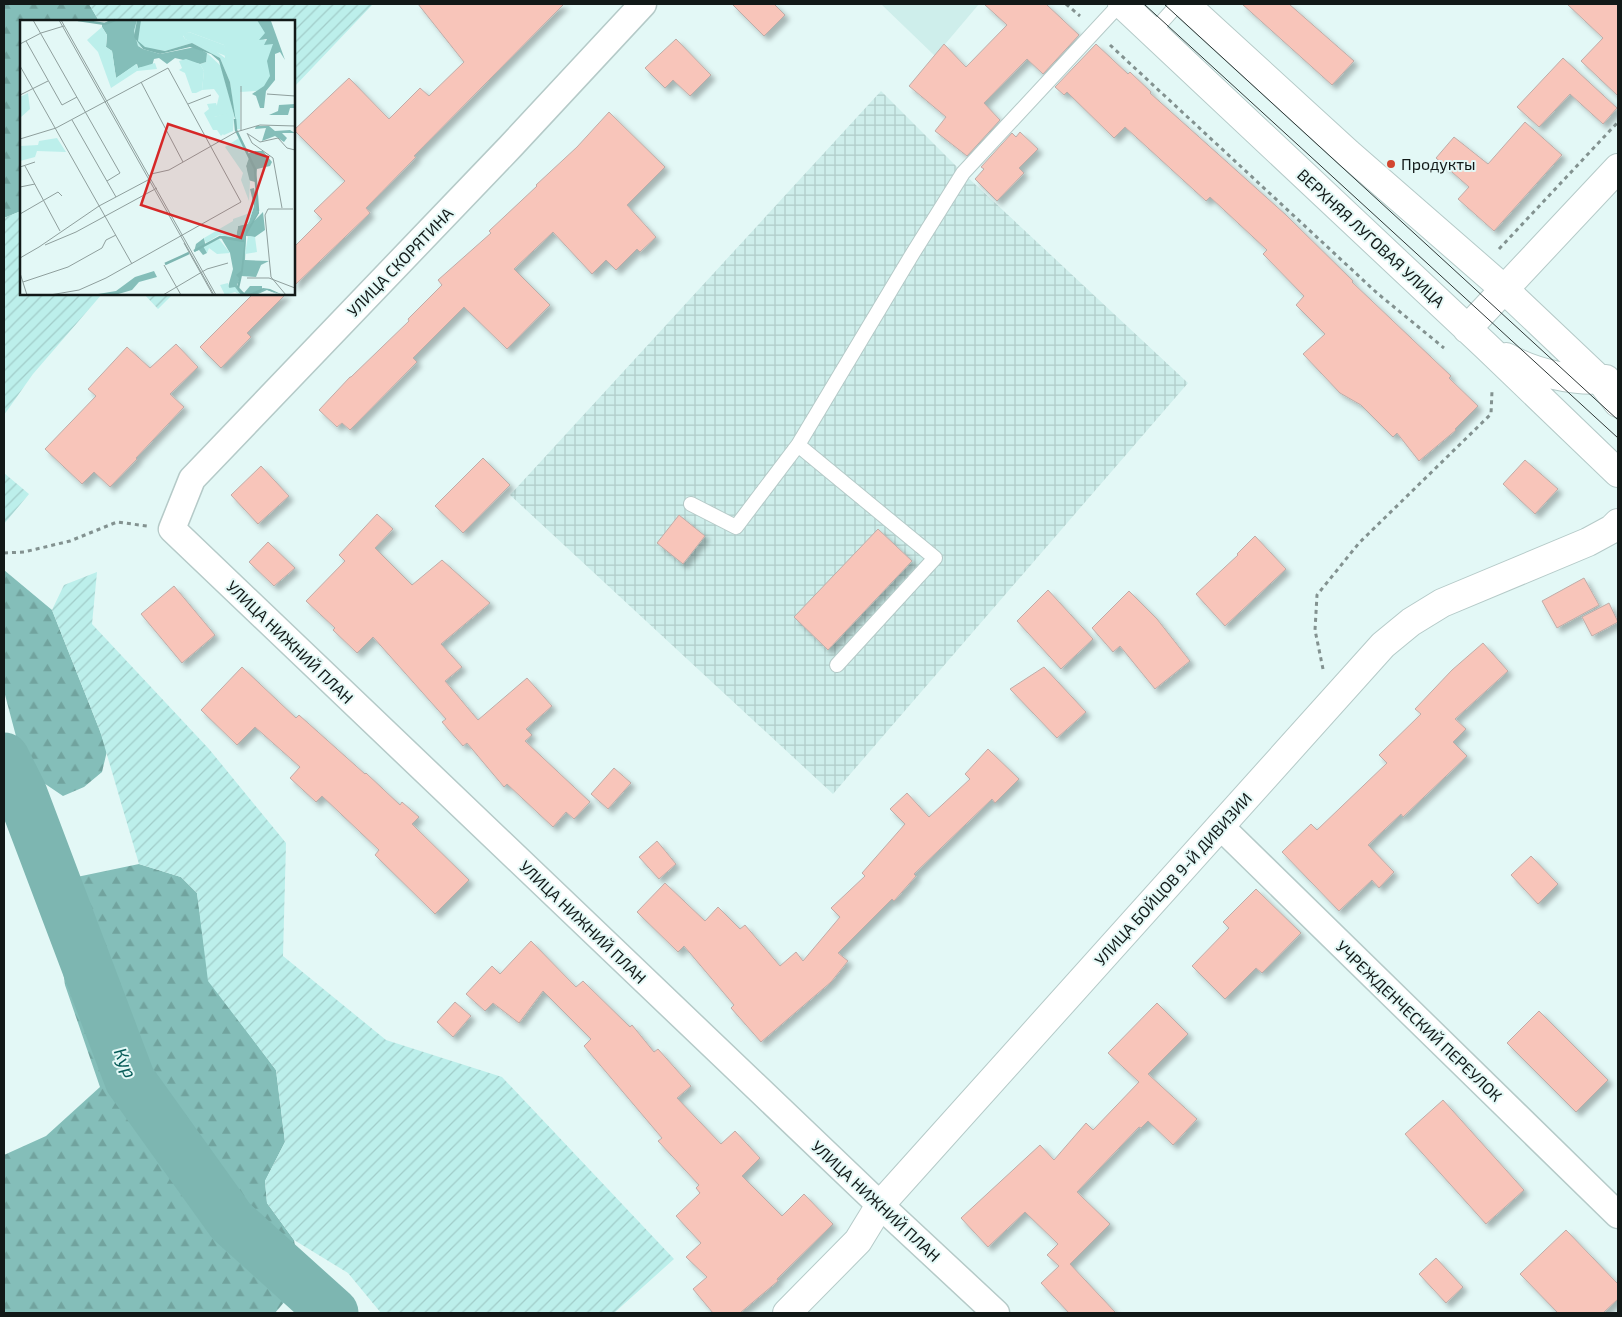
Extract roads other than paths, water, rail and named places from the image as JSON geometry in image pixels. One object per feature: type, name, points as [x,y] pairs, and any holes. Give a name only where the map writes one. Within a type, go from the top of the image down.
[{"type":"street","name":"УЛИЦА СКОРЯТИНА","points":[[172,529],[192,479],[503,154],[642,4]]},
{"type":"street","name":"ВЕРХНЯЯ ЛУГОВАЯ УЛИЦА","points":[[1121,4],[1618,472]]},
{"type":"street","points":[[1185,4],[1348,153],[1609,379],[1618,403]]},
{"type":"street","points":[[1609,379],[1579,378],[1539,371],[1509,359],[1477,338],[1504,289],[1618,168]]},
{"type":"street","name":"УЛИЦА БОЙЦОВ 9-Й ДИВИЗИИ","points":[[787,1313],[858,1241],[880,1205],[1383,645],[1411,622],[1442,603],[1588,542],[1612,529],[1618,523]]},
{"type":"street","name":"УЛИЦА НИЖНИЙ ПЛАН","points":[[172,529],[880,1205],[996,1313]]},
{"type":"street","name":"УЧРЕЖДЕНЧЕСКИЙ ПЕРЕУЛОК","points":[[1220,826],[1618,1215]]},
{"type":"lane","points":[[691,504],[736,527],[798,445],[963,173],[1121,4]]},
{"type":"lane","points":[[1152,33],[1178,4]]},
{"type":"lane","points":[[798,445],[935,558],[837,664]]},
{"type":"waterway","name":"Кур","points":[[4,758],[22,794],[130,1080],[231,1221],[333,1313]]},
{"type":"tram line","points":[[1144,4],[1618,438]]},
{"type":"tram line","points":[[1164,4],[1618,420]]},
{"type":"place","name":"Продукты","points":[[1391,164]]}]
